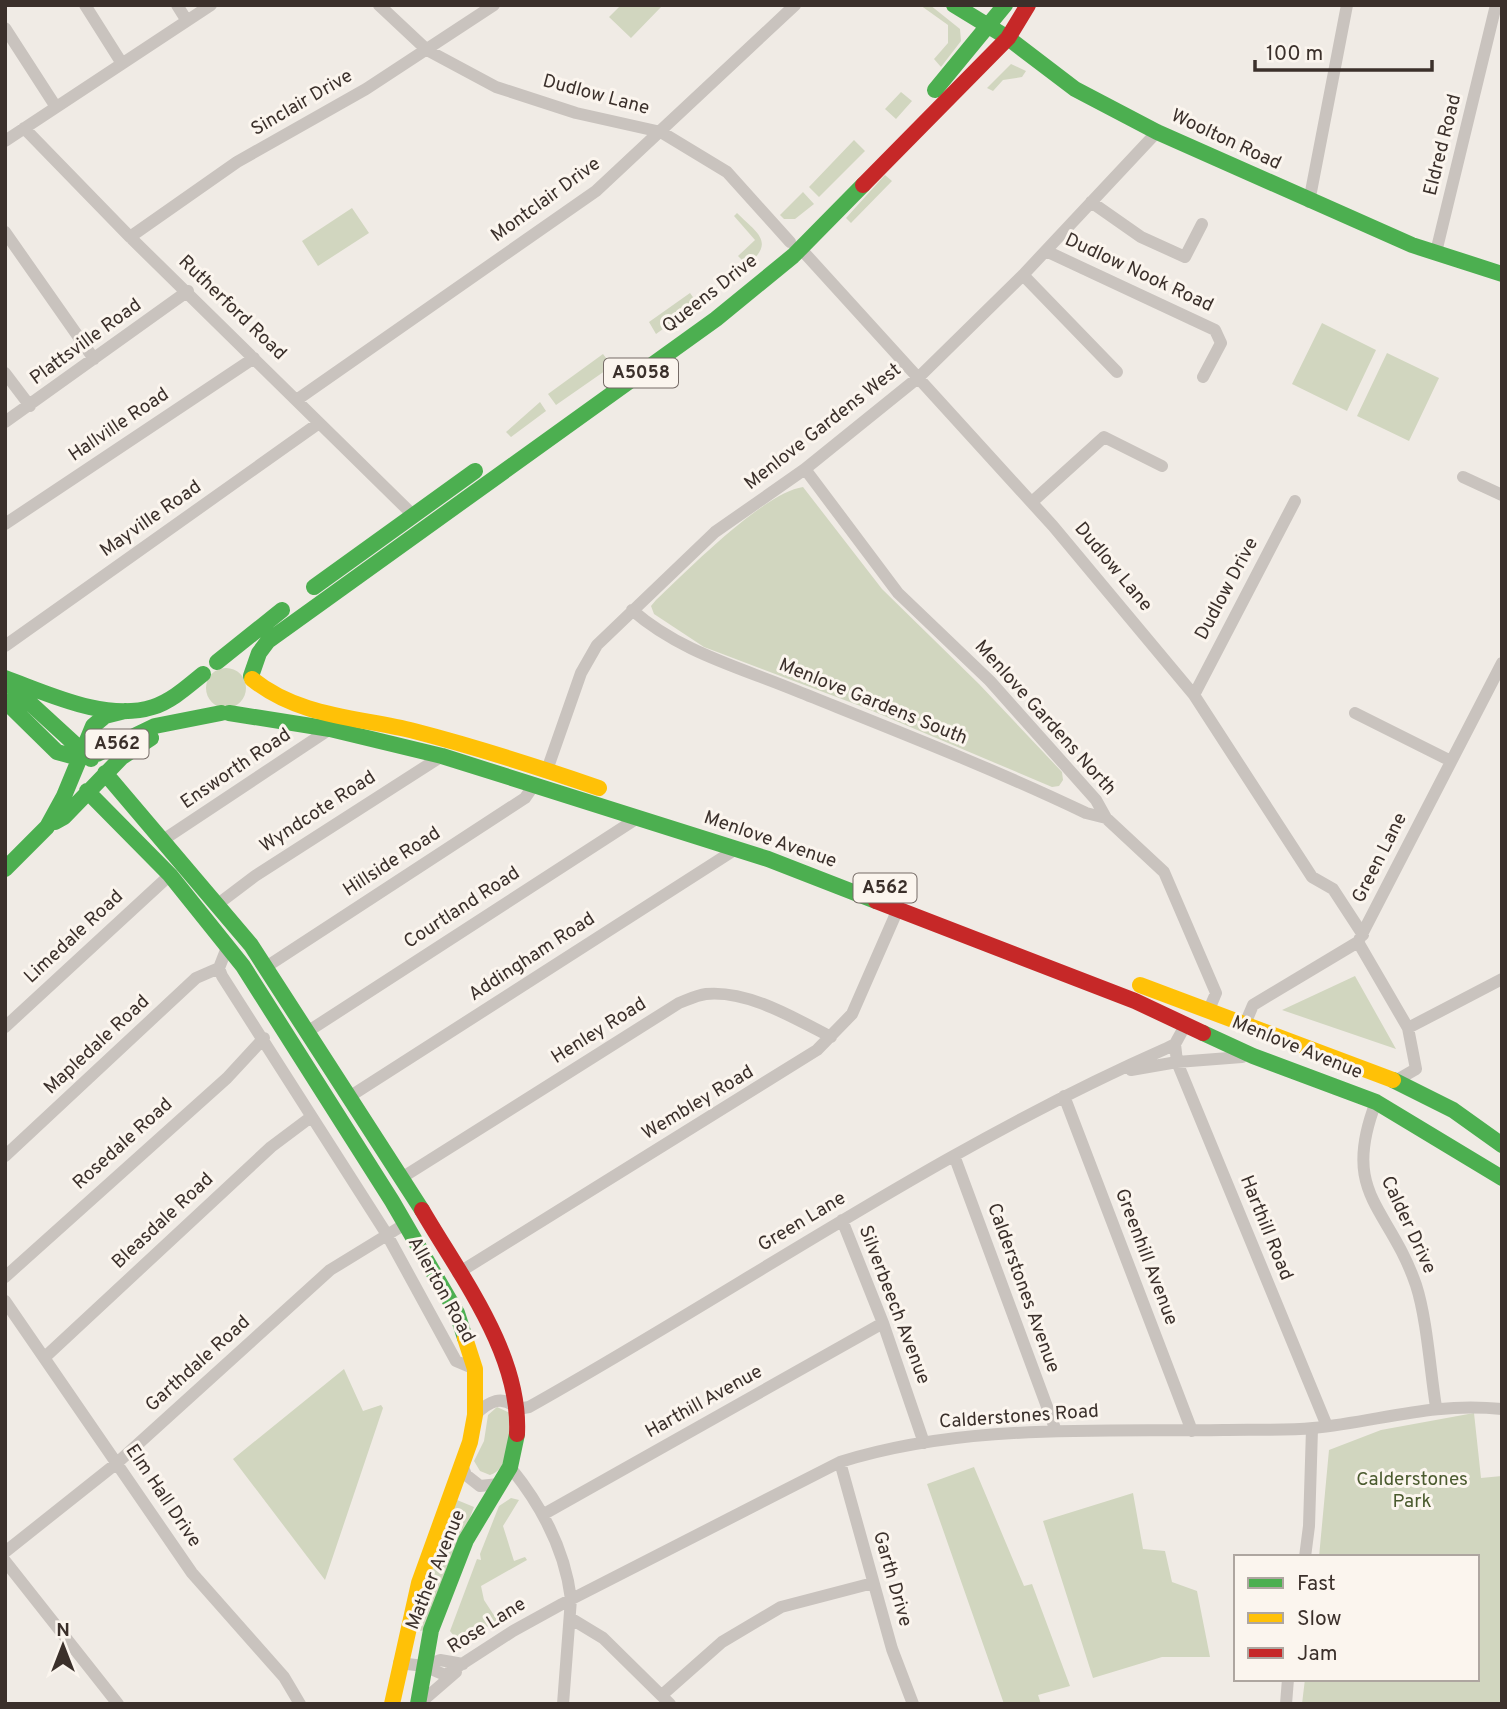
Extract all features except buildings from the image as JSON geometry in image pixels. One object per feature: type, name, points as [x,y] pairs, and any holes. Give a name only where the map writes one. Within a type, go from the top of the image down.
[{"type":"main road","name":"Woolton Road","points":[[954,5],[1008,38],[1075,89],[1157,132],[1309,202],[1436,252],[1502,274]]},
{"type":"main road","name":"Queens Drive","points":[[217,662],[253,631],[413,515],[717,303],[795,245],[898,135],[1005,5]]},
{"type":"main road","name":"Queens Drive","points":[[252,677],[259,653],[268,641],[716,319],[1008,38],[1028,5]]},
{"type":"main road","name":"A562","points":[[5,679],[77,702],[127,711],[151,708],[171,699],[217,662],[225,660],[240,664],[252,677]]},
{"type":"main road","points":[[203,674],[200,690],[202,698],[207,705],[225,713],[243,708],[249,701],[252,677]]},
{"type":"main road","name":"Menlove Avenue","points":[[252,677],[273,696],[300,707],[409,730],[547,770],[735,831],[1208,1012],[1397,1081],[1453,1110],[1502,1144]]},
{"type":"main road","name":"Allerton Road","points":[[5,679],[81,759],[96,782],[107,811],[170,875],[228,945],[405,1224],[457,1313],[475,1369]]},
{"type":"main road","name":"A562","points":[[5,701],[57,752],[81,759],[137,733],[225,713]]},
{"type":"main road","points":[[47,827],[99,719],[127,711]]},
{"type":"main road","name":"Menlove Avenue","points":[[225,713],[330,729],[442,756],[736,849],[1135,1001],[1257,1058],[1376,1102],[1426,1129],[1502,1178]]},
{"type":"main road","points":[[64,817],[96,782],[135,747],[177,722]]},
{"type":"main road","name":"Allerton Road","points":[[81,759],[96,782],[163,840],[218,904],[265,967],[403,1177],[486,1323],[510,1377]]},
{"type":"main road","points":[[96,782],[139,833],[156,861]]},
{"type":"main road","points":[[5,869],[47,827],[64,817],[89,808],[107,811]]},
{"type":"main road","points":[[1186,1024],[1208,1012]]},
{"type":"main road","points":[[1257,1058],[1272,1034]]},
{"type":"main road","name":"Mather Avenue","points":[[392,1704],[419,1583],[462,1465],[475,1415],[475,1369]]},
{"type":"main road","name":"Mather Avenue","points":[[418,1704],[431,1630],[466,1540],[510,1467],[519,1429],[518,1409],[510,1377]]},
{"type":"street","points":[[85,5],[121,62]]},
{"type":"street","points":[[177,5],[187,20]]},
{"type":"street","points":[[5,141],[211,5]]},
{"type":"street","name":"Dudlow Lane","points":[[379,5],[427,50],[496,87],[576,113],[661,132],[727,172],[1032,502],[1194,695],[1312,877],[1333,889],[1408,1028],[1416,1069],[1397,1081]]},
{"type":"street","name":"Sinclair Drive","points":[[130,237],[237,162],[366,89],[494,5]]},
{"type":"street","name":"Montclair Drive","points":[[298,399],[596,191],[795,5]]},
{"type":"street","points":[[1309,202],[1347,5]]},
{"type":"street","name":"Eldred Road","points":[[1436,252],[1496,5]]},
{"type":"street","points":[[5,28],[56,107]]},
{"type":"street","name":"Rutherford Road","points":[[24,128],[130,237],[298,399],[413,515]]},
{"type":"street","name":"Menlove Gardens West","points":[[547,770],[581,673],[597,645],[715,532],[804,469],[919,377],[1023,275],[1157,132]]},
{"type":"street","points":[[1091,202],[1141,237],[1185,257],[1202,224]]},
{"type":"street","points":[[5,232],[94,359]]},
{"type":"street","name":"Dudlow Nook Road","points":[[1046,251],[1215,330],[1221,343],[1203,377]]},
{"type":"street","points":[[1023,275],[1117,372]]},
{"type":"street","name":"Plattsville Road","points":[[5,422],[188,291]]},
{"type":"street","name":"Hallville Road","points":[[5,524],[254,358]]},
{"type":"street","points":[[5,373],[30,406]]},
{"type":"street","name":"Mayville Road","points":[[5,646],[319,423]]},
{"type":"street","points":[[1032,502],[1104,437],[1162,466]]},
{"type":"street","name":"Menlove Gardens North","points":[[804,469],[898,593],[990,681],[1096,800],[1106,818],[1164,872],[1216,993],[1208,1012]]},
{"type":"street","points":[[1463,477],[1502,495]]},
{"type":"street","name":"Dudlow Drive","points":[[1194,695],[1295,501]]},
{"type":"street","name":"Menlove Gardens South","points":[[632,610],[645,622],[702,656],[854,713],[1086,813],[1106,818]]},
{"type":"street","name":"Green Lane","points":[[1360,939],[1502,663]]},
{"type":"street","points":[[5,725],[18,713]]},
{"type":"street","points":[[1355,713],[1451,761]]},
{"type":"street","name":"Ensworth Road","points":[[163,840],[330,729]]},
{"type":"street","name":"Wyndcote Road","points":[[218,904],[255,876],[442,756]]},
{"type":"street","name":"Hillside Road","points":[[265,967],[525,798],[534,785]]},
{"type":"street","name":"Courtland Road","points":[[307,1032],[638,817]]},
{"type":"street","name":"Addingham Road","points":[[349,1097],[736,849]]},
{"type":"street","name":"Limedale Road","points":[[5,1027],[170,875]]},
{"type":"street","name":"Wembley Road","points":[[458,1273],[786,1071],[831,1037],[852,1014],[898,909]]},
{"type":"street","points":[[1245,1024],[1253,1005],[1360,939]]},
{"type":"street","points":[[219,968],[228,945]]},
{"type":"street","name":"Allerton Road","points":[[219,968],[386,1233],[456,1361],[475,1369]]},
{"type":"street","name":"Mapledale Road","points":[[5,1156],[196,978],[219,968]]},
{"type":"street","points":[[1408,1028],[1502,979]]},
{"type":"street","name":"Henley Road","points":[[403,1177],[679,1003],[704,994],[730,995],[765,1006],[831,1037]]},
{"type":"street","points":[[1175,1044],[1186,1024]]},
{"type":"street","name":"Rosedale Road","points":[[5,1277],[227,1078],[264,1038]]},
{"type":"street","name":"Green Lane","points":[[518,1409],[529,1407],[563,1388],[842,1220],[1065,1096],[1175,1044]]},
{"type":"street","name":"Harthill Road","points":[[1175,1044],[1177,1062],[1326,1426]]},
{"type":"street","name":"Green Lane","points":[[1109,1074],[1177,1062],[1257,1058]]},
{"type":"street","name":"Greenhill Avenue","points":[[1065,1096],[1192,1430]]},
{"type":"street","name":"Calder Drive","points":[[1376,1102],[1366,1128],[1361,1165],[1367,1192],[1390,1230],[1416,1286],[1436,1407]]},
{"type":"street","name":"Bleasdale Road","points":[[44,1358],[262,1156],[312,1118]]},
{"type":"street","name":"Calderstones Avenue","points":[[955,1158],[1056,1431]]},
{"type":"street","name":"Silverbeech Avenue","points":[[842,1220],[883,1323],[925,1443]]},
{"type":"street","name":"Garthdale Road","points":[[5,1552],[117,1463],[330,1270],[386,1233],[405,1224]]},
{"type":"street","name":"Elm Hall Drive","points":[[5,1301],[192,1573],[284,1677],[300,1704]]},
{"type":"street","name":"Harthill Avenue","points":[[544,1514],[883,1323]]},
{"type":"street","points":[[475,1415],[485,1405],[496,1400],[509,1401],[518,1409]]},
{"type":"street","name":"Calderstones Road","points":[[571,1600],[840,1462],[874,1452],[972,1436],[1056,1431],[1312,1429],[1436,1407],[1463,1405],[1502,1409]]},
{"type":"street","points":[[1305,1555],[1309,1526],[1312,1429]]},
{"type":"street","name":"Garth Drive","points":[[840,1462],[892,1649],[910,1703]]},
{"type":"street","points":[[462,1465],[466,1475],[480,1486],[499,1484]]},
{"type":"street","points":[[510,1467],[544,1514],[569,1583],[571,1600],[563,1704]]},
{"type":"street","points":[[5,1561],[118,1704]]},
{"type":"street","points":[[570,1618],[603,1638],[666,1699],[722,1642],[781,1607],[873,1583]]},
{"type":"street","name":"Rose Lane","points":[[418,1704],[442,1687],[463,1664],[513,1631],[571,1600]]},
{"type":"street","points":[[399,1663],[424,1667],[440,1660],[463,1664]]},
{"type":"street","points":[[1286,1704],[1289,1681]]},
{"type":"green space","points":[[621,5],[663,5],[631,38],[609,17]]},
{"type":"green space","points":[[920,5],[930,5],[960,29],[961,41],[941,67],[934,59],[948,43],[948,25]]},
{"type":"green space","points":[[1011,64],[1026,71],[1022,77],[1003,80],[993,91],[987,88]]},
{"type":"green space","points":[[901,92],[912,101],[896,119],[885,109]]},
{"type":"green space","points":[[854,140],[865,151],[819,197],[809,187]]},
{"type":"green space","points":[[885,175],[892,181],[851,223],[846,218]]},
{"type":"green space","points":[[803,192],[814,204],[795,219],[784,219],[780,215]]},
{"type":"green space","points":[[352,208],[369,233],[318,266],[302,241]]},
{"type":"green space","points":[[737,213],[757,232],[762,244],[756,257],[747,265],[738,256],[755,240],[734,216]]},
{"type":"green space","points":[[690,293],[698,304],[656,334],[649,322]]},
{"type":"green space","points":[[1322,323],[1376,350],[1347,411],[1292,384]]},
{"type":"green space","points":[[1387,353],[1439,378],[1409,441],[1357,416]]},
{"type":"green space","points":[[603,354],[612,366],[556,405],[548,394]]},
{"type":"green space","points":[[540,402],[546,411],[511,437],[506,432]]},
{"type":"green space","points":[[803,487],[882,589],[979,684],[1062,772],[1063,780],[1059,786],[1052,787],[863,707],[704,647],[654,614],[651,606],[656,600],[726,535],[768,503],[786,492]]},
{"type":"green space","points":[[226,668],[240,674],[246,688],[240,702],[226,708],[212,702],[206,688],[212,674]]},
{"type":"green space","points":[[1355,976],[1396,1049],[1282,1010]]},
{"type":"green space","points":[[344,1369],[363,1411],[381,1405],[383,1408],[325,1580],[233,1459]]},
{"type":"green space","points":[[497,1407],[510,1413],[509,1439],[502,1465],[490,1475],[480,1471],[474,1461],[484,1441],[488,1415]]},
{"type":"green space","name":"Calderstones Park","points":[[1474,1413],[1481,1478],[1502,1476],[1502,1704],[1302,1704],[1305,1681],[1479,1681],[1479,1555],[1319,1555],[1329,1450],[1381,1430]]},
{"type":"green space","points":[[974,1467],[1024,1586],[1032,1584],[1070,1686],[1038,1695],[1041,1704],[1004,1704],[927,1484]]},
{"type":"green space","points":[[1133,1493],[1143,1549],[1165,1551],[1172,1582],[1197,1591],[1210,1657],[1162,1657],[1093,1678],[1043,1521]]},
{"type":"green space","points":[[511,1498],[519,1500],[503,1526],[514,1561],[525,1557],[527,1560],[481,1586],[484,1600],[497,1620],[461,1645],[450,1631],[477,1559],[481,1560],[480,1554],[499,1506]]},
{"type":"green space","points":[[457,1500],[474,1507],[426,1630],[413,1632],[421,1601]]},
{"type":"traffic: fast","points":[[954,5],[1008,38],[1075,89],[1157,132],[1412,245],[1502,274]]},
{"type":"traffic: fast","points":[[935,90],[1005,5]]},
{"type":"traffic: fast","points":[[251,676],[259,653],[268,641],[716,319],[793,256],[863,185]]},
{"type":"traffic: fast","points":[[314,587],[475,471]]},
{"type":"traffic: fast","points":[[217,662],[282,610]]},
{"type":"traffic: fast","points":[[5,678],[97,709],[135,711],[167,701],[203,674]]},
{"type":"traffic: fast","points":[[7,682],[91,759]]},
{"type":"traffic: fast","points":[[5,701],[57,752],[79,758],[97,754],[155,726],[221,713]]},
{"type":"traffic: fast","points":[[5,869],[47,827],[64,796],[93,726],[105,716],[125,711]]},
{"type":"traffic: fast","points":[[229,713],[330,729],[442,756],[768,859],[876,901]]},
{"type":"traffic: fast","points":[[55,822],[64,817],[122,757],[151,738]]},
{"type":"traffic: fast","points":[[105,773],[251,945],[422,1210]]},
{"type":"traffic: fast","points":[[87,791],[170,875],[243,966],[392,1201],[457,1313],[465,1338]]},
{"type":"traffic: fast","points":[[1203,1033],[1253,1056],[1376,1102],[1502,1178]]},
{"type":"traffic: fast","points":[[1393,1080],[1453,1110],[1502,1145]]},
{"type":"traffic: fast","points":[[418,1704],[431,1630],[466,1540],[510,1467],[517,1434]]},
{"type":"traffic: slow","points":[[252,679],[270,692],[309,708],[437,737],[599,788]]},
{"type":"traffic: slow","points":[[1140,985],[1393,1080]]},
{"type":"traffic: slow","points":[[392,1704],[419,1583],[470,1442],[475,1415],[475,1369],[465,1338]]},
{"type":"traffic: jam","points":[[863,185],[1008,38],[1028,5]]},
{"type":"traffic: jam","points":[[876,901],[1135,1001],[1203,1033]]},
{"type":"traffic: jam","points":[[422,1210],[486,1317],[499,1346],[516,1404],[517,1434]]}]
